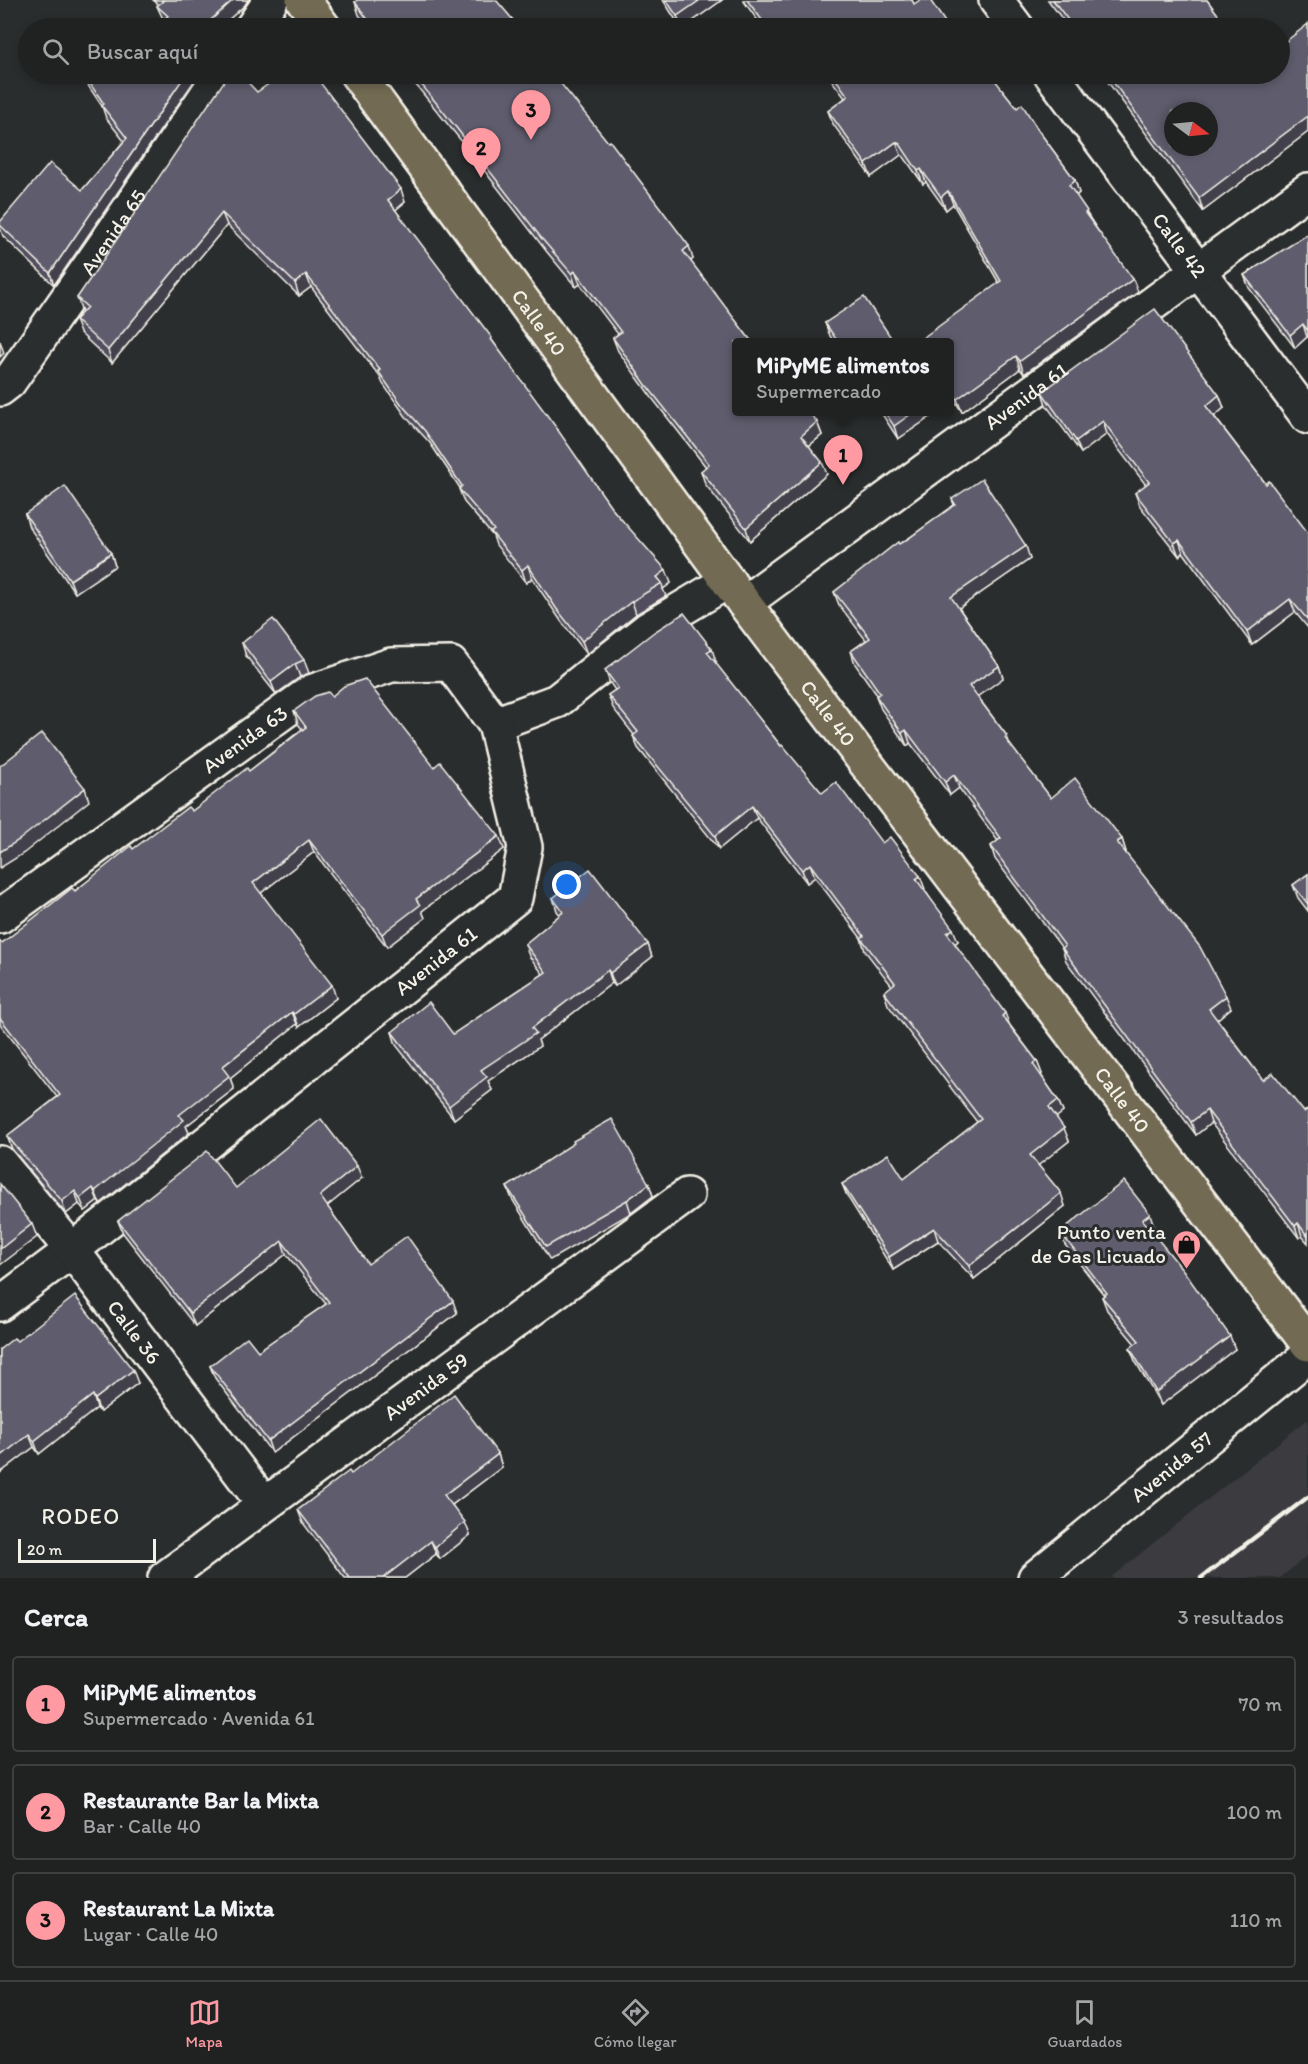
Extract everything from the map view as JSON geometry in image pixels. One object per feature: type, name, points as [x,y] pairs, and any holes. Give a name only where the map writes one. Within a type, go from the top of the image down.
[{"type":"main road","points":[[303,0],[316,18]]},
{"type":"main road","name":"Calle 40","points":[[364,84],[736,592],[1308,1344]]},
{"type":"street","points":[[259,18],[271,0]]},
{"type":"street","points":[[996,0],[1010,18]]},
{"type":"street","name":"Avenida 65","points":[[0,389],[9,382],[214,84]]},
{"type":"street","name":"Calle 42","points":[[1059,84],[1308,417]]},
{"type":"street","name":"Avenida 61","points":[[0,1304],[72,1250],[515,898],[525,847],[495,724],[557,701],[648,629],[736,592],[1199,270],[1308,190]]},
{"type":"street","name":"Avenida 63","points":[[0,916],[311,692],[391,664],[451,664],[495,724]]},
{"type":"street","name":"Calle 36","points":[[0,1163],[72,1250],[264,1504]]},
{"type":"street","name":"Avenida 59","points":[[165,1578],[687,1195]]},
{"type":"street","name":"Avenida 57","points":[[1035,1578],[1308,1356]]},
{"type":"shaded area","points":[[1308,1419],[1308,1555],[1280,1578],[1110,1578]]},
{"type":"building","points":[[161,0],[233,0],[213,18],[165,18],[168,16],[157,6],[163,1]]},
{"type":"building","points":[[357,0],[496,0],[511,18],[367,18],[355,2]]},
{"type":"building","points":[[666,0],[700,0],[677,16]]},
{"type":"building","points":[[747,0],[912,0],[914,4],[920,0],[930,0],[942,18],[760,18]]},
{"type":"building","points":[[1053,0],[1207,0],[1220,18],[1066,18]]},
{"type":"building","points":[[1308,24],[1308,116],[1199,198],[1168,156],[1218,156],[1218,102],[1164,102],[1164,151],[1114,84],[1290,84],[1290,38]]},
{"type":"building","points":[[90,84],[179,84],[50,273],[0,225],[0,222],[50,163],[82,190],[127,138],[102,106],[104,104]]},
{"type":"building","points":[[222,84],[249,84],[257,92],[269,84],[321,84],[401,189],[388,200],[492,338],[614,511],[666,570],[657,577],[662,583],[632,601],[582,641],[556,608],[528,565],[522,570],[491,532],[494,530],[459,489],[462,486],[425,431],[402,405],[378,371],[380,370],[306,274],[295,283],[222,213],[108,350],[75,320],[87,307],[77,298]]},
{"type":"building","points":[[421,84],[561,84],[608,142],[610,141],[689,246],[683,251],[749,338],[732,338],[732,416],[812,416],[817,422],[801,436],[822,462],[746,528],[701,471],[709,464],[647,386],[613,338],[621,332],[575,271],[572,274],[542,239]]},
{"type":"building","points":[[839,84],[998,84],[1017,108],[1022,104],[1075,180],[1069,185],[1087,211],[1085,213],[1133,279],[1020,361],[1016,356],[957,399],[954,394],[954,338],[923,338],[1001,281],[948,191],[941,197],[921,169],[918,171],[900,144],[896,142],[866,164],[828,111],[848,96]]},
{"type":"building","points":[[1308,234],[1308,331],[1303,324],[1290,335],[1244,275]]},
{"type":"building","points":[[864,297],[891,338],[835,338],[825,323]]},
{"type":"building","points":[[1155,309],[1219,395],[1206,406],[1266,484],[1269,481],[1308,533],[1308,620],[1290,599],[1247,632],[1179,540],[1174,543],[1135,493],[1149,482],[1103,421],[1076,441],[1042,392]]},
{"type":"building","points":[[887,416],[908,416],[894,426]]},
{"type":"building","points":[[982,479],[1026,546],[951,597],[999,666],[969,686],[1051,798],[1075,778],[1122,839],[1117,842],[1200,947],[1226,996],[1209,1009],[1263,1080],[1273,1073],[1304,1112],[1308,1109],[1308,1237],[1298,1223],[1295,1226],[1207,1110],[1191,1122],[1062,948],[1065,946],[991,846],[1001,838],[954,775],[945,782],[906,730],[902,733],[876,696],[880,693],[851,651],[870,638],[834,592],[898,542],[899,544],[909,538],[949,509],[955,504],[952,499]]},
{"type":"building","points":[[65,486],[111,553],[70,580],[25,514]]},
{"type":"building","points":[[684,613],[712,649],[707,652],[781,746],[822,793],[836,782],[882,843],[890,837],[920,876],[916,879],[953,929],[947,933],[1005,1013],[1002,1016],[1037,1061],[1033,1064],[1058,1100],[1049,1107],[1064,1128],[1030,1155],[1061,1193],[969,1266],[934,1228],[889,1257],[842,1184],[888,1154],[904,1179],[981,1119],[884,992],[895,983],[861,938],[864,936],[810,864],[802,870],[752,806],[715,836],[633,736],[638,732],[608,695],[618,688],[605,670],[654,632]]},
{"type":"building","points":[[273,619],[304,660],[271,682],[242,643]]},
{"type":"building","points":[[365,679],[434,767],[440,762],[499,836],[416,899],[420,905],[382,934],[309,840],[253,883],[332,985],[294,1014],[292,1012],[222,1067],[229,1076],[179,1115],[184,1120],[95,1191],[93,1188],[80,1198],[75,1191],[62,1201],[7,1136],[60,1095],[0,1018],[0,941],[2,943],[72,888],[75,891],[131,846],[133,849],[188,807],[192,811],[247,768],[249,771],[306,727],[294,711],[315,696],[328,692],[332,696],[344,686]]},
{"type":"building","points":[[42,733],[85,788],[19,840],[0,852],[0,766]]},
{"type":"building","points":[[590,869],[648,944],[610,973],[608,970],[532,1028],[536,1033],[481,1070],[487,1077],[449,1106],[392,1032],[429,1002],[453,1034],[546,972],[525,944],[563,912],[553,898]]},
{"type":"building","points":[[1308,874],[1308,904],[1293,885]]},
{"type":"building","points":[[321,1119],[357,1166],[320,1196],[368,1264],[407,1236],[453,1301],[268,1441],[210,1366],[247,1337],[258,1351],[329,1302],[282,1241],[190,1313],[118,1221],[207,1151],[236,1188]]},
{"type":"building","points":[[612,1119],[649,1184],[627,1200],[546,1247],[507,1187],[574,1143],[573,1141]]},
{"type":"building","points":[[1124,1181],[1150,1214],[1142,1220],[1183,1270],[1230,1336],[1156,1392],[1130,1348],[1139,1341],[1102,1297],[1107,1293],[1060,1232]]},
{"type":"building","points":[[0,1184],[32,1224],[0,1249]]},
{"type":"building","points":[[75,1296],[133,1370],[95,1399],[93,1395],[34,1441],[29,1434],[0,1457],[0,1349],[14,1338],[17,1341]]},
{"type":"building","points":[[454,1394],[498,1454],[444,1495],[465,1522],[435,1547],[431,1541],[383,1578],[350,1578],[298,1510],[349,1471],[351,1474]]},
{"type":"railway","points":[[1201,1578],[1308,1497]]},
{"type":"place","name":"Restaurant La Mixta","points":[[531,140]]},
{"type":"place","name":"Restaurante Bar la Mixta","points":[[481,178]]},
{"type":"place","name":"MiPyME alimentos","points":[[843,485]]},
{"type":"place","name":"Punto venta de Gas Licuado","points":[[1187,1270]]},
{"type":"district","name":"RODEO","points":[[81,1516]]}]
